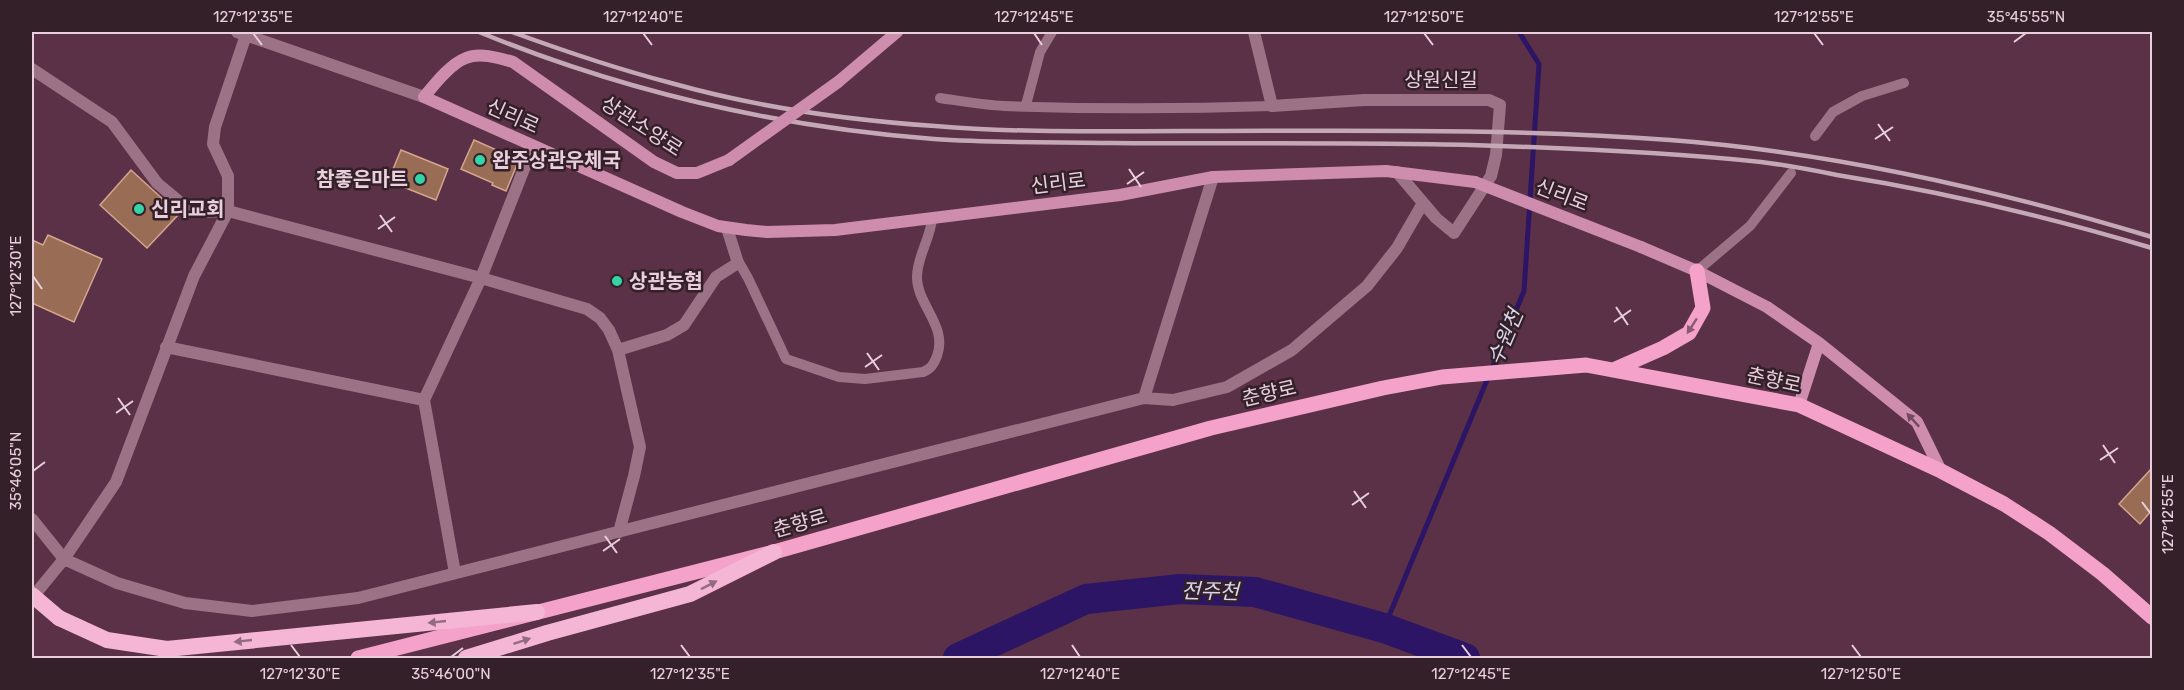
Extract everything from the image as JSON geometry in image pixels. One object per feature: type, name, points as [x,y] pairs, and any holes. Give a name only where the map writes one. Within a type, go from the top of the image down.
[{"type":"highway","points":[[466,658],[690,594],[774,552]]},
{"type":"highway","points":[[32,596],[59,618],[107,640],[167,649],[537,612]]},
{"type":"main road","name":"상관소양로","points":[[424,97],[441,77],[466,57],[490,56],[513,62],[654,162],[677,173],[698,173],[729,160],[838,82],[897,32]]},
{"type":"main road","name":"신리로","points":[[424,97],[682,212],[727,228],[767,232],[835,230],[1120,195],[1213,177],[1397,172],[1476,182],[1697,271],[1767,307],[1819,344],[1917,422],[1941,471]]},
{"type":"main road","points":[[1613,370],[1663,348],[1689,333],[1703,308],[1697,271]]},
{"type":"main road","points":[[1799,405],[1819,344]]},
{"type":"main road","name":"춘향로","points":[[358,658],[774,552],[1211,428],[1383,388],[1442,377],[1586,364],[1799,405],[1941,471],[2004,504],[2049,533],[2103,574],[2152,617]]},
{"type":"street","points":[[1254,32],[1272,106]]},
{"type":"street","points":[[32,596],[64,559],[116,482],[194,276],[228,211],[228,176],[213,144],[215,127],[241,33]]},
{"type":"street","name":"신리로","points":[[241,33],[424,97]]},
{"type":"street","points":[[32,69],[112,122],[157,183],[196,212],[228,211],[481,278],[587,309],[600,318],[609,330],[618,350],[640,447],[619,532]]},
{"type":"street","name":"상원신길","points":[[1272,106],[1364,100],[1489,100],[1500,105],[1496,155],[1491,176],[1454,233],[1436,218],[1397,172]]},
{"type":"street","points":[[454,573],[424,400],[481,278],[533,146]]},
{"type":"street","points":[[1144,398],[1213,177]]},
{"type":"street","points":[[32,519],[64,559],[117,583],[185,603],[252,612],[358,598],[1144,398],[1173,400],[1227,387],[1292,350],[1367,286],[1397,248],[1424,203]]},
{"type":"street","points":[[618,350],[667,335],[684,325],[716,277],[738,263],[727,228]]},
{"type":"street","points":[[166,347],[424,400]]},
{"type":"lane","points":[[1026,105],[1040,52],[1052,32]]},
{"type":"lane","points":[[1815,136],[1833,112],[1862,96],[1904,83]]},
{"type":"lane","points":[[940,98],[1004,106],[1088,109],[1272,106]]},
{"type":"lane","points":[[1697,271],[1750,226],[1791,174]]},
{"type":"lane","points":[[737,259],[786,359],[839,377],[865,379],[923,372],[930,369],[935,362],[940,340],[934,321],[917,286],[917,273],[931,229],[932,218]]},
{"type":"building","points":[[474,140],[519,160],[506,191],[461,169]]},
{"type":"building","points":[[401,150],[448,169],[436,200],[388,181]]},
{"type":"building","name":"신리교회","points":[[131,170],[179,214],[147,248],[100,205]]},
{"type":"building","points":[[48,235],[102,259],[74,322],[32,303],[32,240],[43,245]]},
{"type":"building","points":[[2152,468],[2152,510],[2140,524],[2119,504]]},
{"type":"waterway","name":"수원천","points":[[1384,628],[1524,291],[1539,64],[1519,32]]},
{"type":"waterway","name":"전주천","points":[[958,658],[1086,599],[1180,589],[1255,592],[1384,628],[1465,658]]},
{"type":"railway","points":[[479,32],[533,53],[645,89],[817,126],[934,139],[1001,142],[1471,145],[1616,151],[1761,162],[1957,197],[2152,248]]},
{"type":"railway","points":[[512,32],[651,78],[769,106],[835,116],[935,126],[1029,131],[1489,132],[1670,140],[1792,154],[1914,175],[2034,204],[2152,237]]},
{"type":"place","name":"완주상관우체국","points":[[480,160]]},
{"type":"place","name":"참좋은마트","points":[[420,179]]},
{"type":"place","name":"신리교회","points":[[139,209]]},
{"type":"place","name":"상관농협","points":[[617,281]]}]
